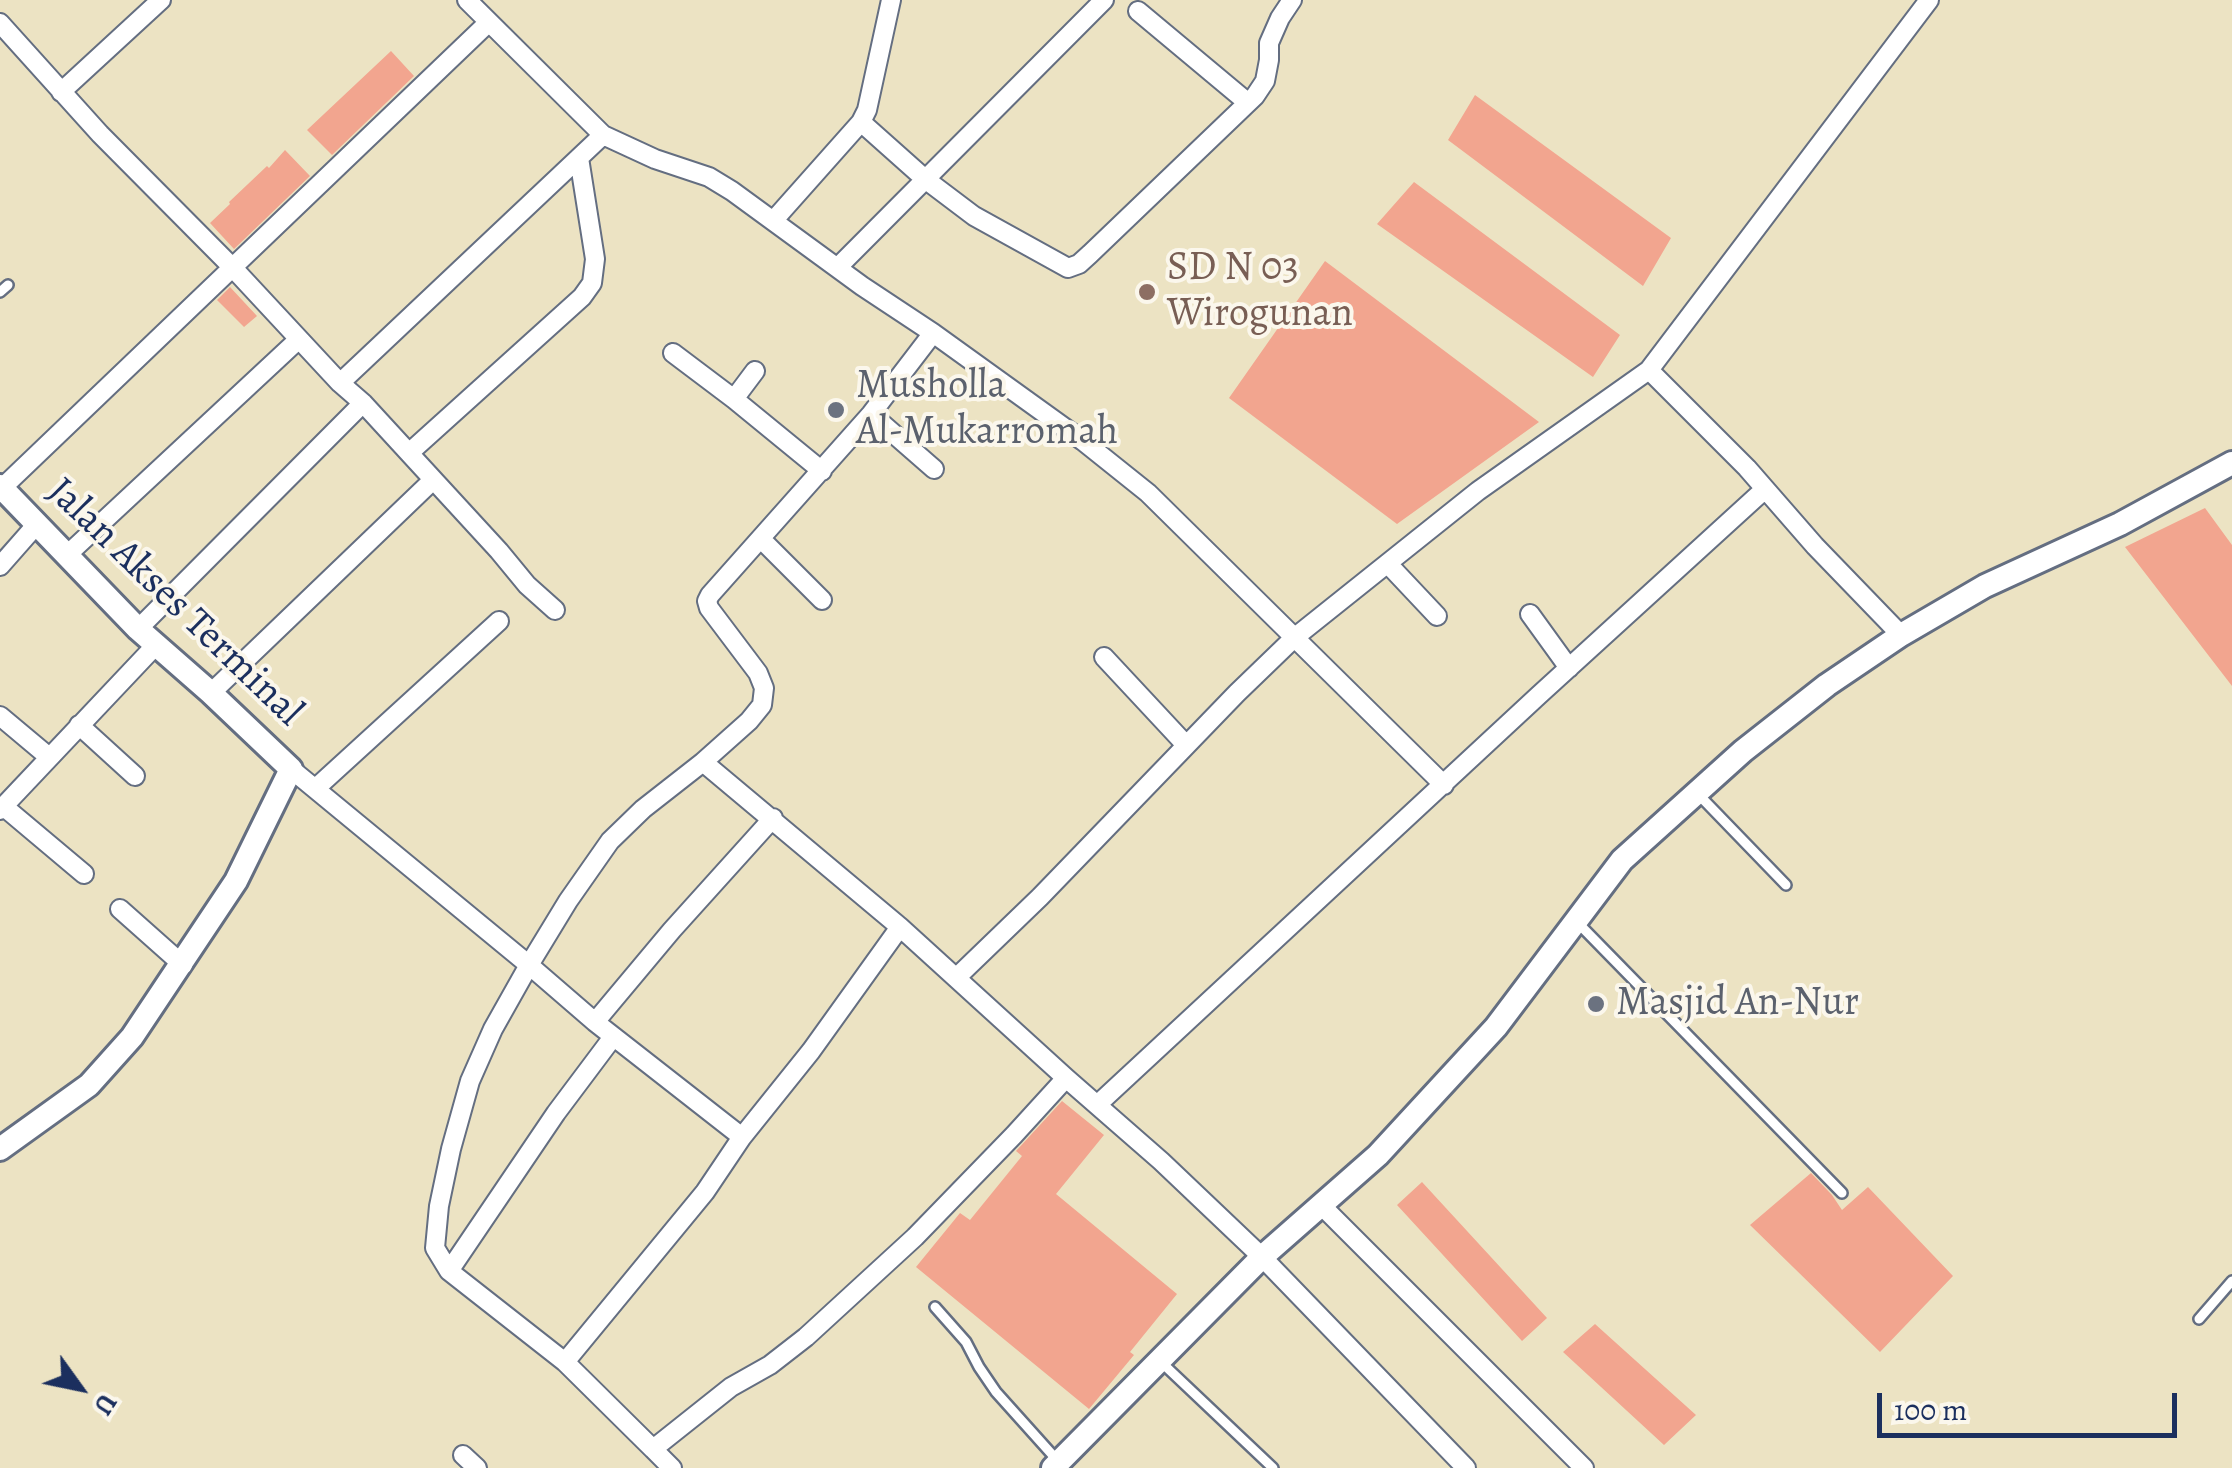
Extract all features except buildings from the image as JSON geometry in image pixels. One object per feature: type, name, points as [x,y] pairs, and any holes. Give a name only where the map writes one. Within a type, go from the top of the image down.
[{"type":"street","points":[[61,92],[161,0]]},
{"type":"street","points":[[773,222],[861,122],[873,90],[891,0]]},
{"type":"street","points":[[838,266],[1104,0]]},
{"type":"street","points":[[861,122],[924,179],[974,216],[1068,268],[1090,254],[1265,81],[1269,43],[1292,0]]},
{"type":"street","points":[[956,978],[1294,638],[1478,491],[1649,370],[1930,0]]},
{"type":"street","points":[[1,487],[234,269],[480,8],[603,135],[655,159],[710,177],[732,191],[1083,441],[1148,493],[1444,785]]},
{"type":"street","points":[[1138,11],[1247,102]]},
{"type":"street","points":[[0,23],[100,134],[362,402],[527,585],[555,610]]},
{"type":"street","points":[[340,383],[603,135]]},
{"type":"street","points":[[409,453],[582,297],[592,283],[594,260],[579,158]]},
{"type":"street","points":[[672,1468],[566,1362],[449,1270],[436,1248],[439,1206],[451,1148],[470,1081],[523,960],[610,841],[749,721],[762,705],[764,688],[758,673],[707,602],[718,584],[871,414],[933,333]]},
{"type":"street","points":[[68,555],[299,339]]},
{"type":"street","points":[[673,353],[822,471]]},
{"type":"street","points":[[1649,370],[1901,635]]},
{"type":"street","points":[[734,398],[755,371]]},
{"type":"street","points":[[138,629],[362,402]]},
{"type":"street","points":[[871,414],[934,470]]},
{"type":"street","points":[[1056,1465],[1262,1257],[1378,1155],[1496,1027],[1622,860],[1743,750],[1827,685],[1901,635],[1985,586],[2120,524],[2232,463]]},
{"type":"street","points":[[210,693],[432,480]]},
{"type":"street","name":"Jalan Akses Terminal","points":[[0,1149],[89,1085],[132,1037],[236,881],[291,769],[155,646],[1,487]]},
{"type":"street","points":[[1097,1106],[1765,489]]},
{"type":"street","points":[[0,566],[36,524]]},
{"type":"street","points":[[761,538],[822,600]]},
{"type":"street","points":[[1388,564],[1437,616]]},
{"type":"street","points":[[1530,614],[1569,668]]},
{"type":"street","points":[[316,788],[500,621]]},
{"type":"street","points":[[84,874],[2,808],[155,646]]},
{"type":"street","points":[[1104,657],[1186,744]]},
{"type":"street","points":[[0,716],[49,758]]},
{"type":"street","points":[[79,725],[135,776]]},
{"type":"street","points":[[703,762],[900,927],[1161,1161],[1262,1257],[1466,1468]]},
{"type":"street","points":[[291,769],[613,1037],[742,1137]]},
{"type":"street","points":[[595,1022],[773,818]]},
{"type":"street","points":[[120,909],[182,965]]},
{"type":"street","points":[[566,1362],[705,1192],[900,927]]},
{"type":"street","points":[[449,1270],[613,1037]]},
{"type":"street","points":[[653,1449],[730,1386],[770,1365],[806,1338],[915,1237],[1066,1078]]},
{"type":"street","points":[[1322,1206],[1584,1468]]},
{"type":"lane","points":[[1696,792],[1786,886]]},
{"type":"lane","points":[[1576,921],[1842,1193]]},
{"type":"lane","points":[[2199,1320],[2232,1281]]},
{"type":"lane","points":[[935,1307],[966,1342],[996,1392],[1056,1465]]},
{"type":"lane","points":[[1159,1360],[1272,1468]]},
{"type":"place","name":"SD N 03 Wirogunan","points":[[1147,292]]},
{"type":"place","name":"Musholla Al-Mukarromah","points":[[836,410]]},
{"type":"place","name":"Masjid An-Nur","points":[[1596,1004]]}]
